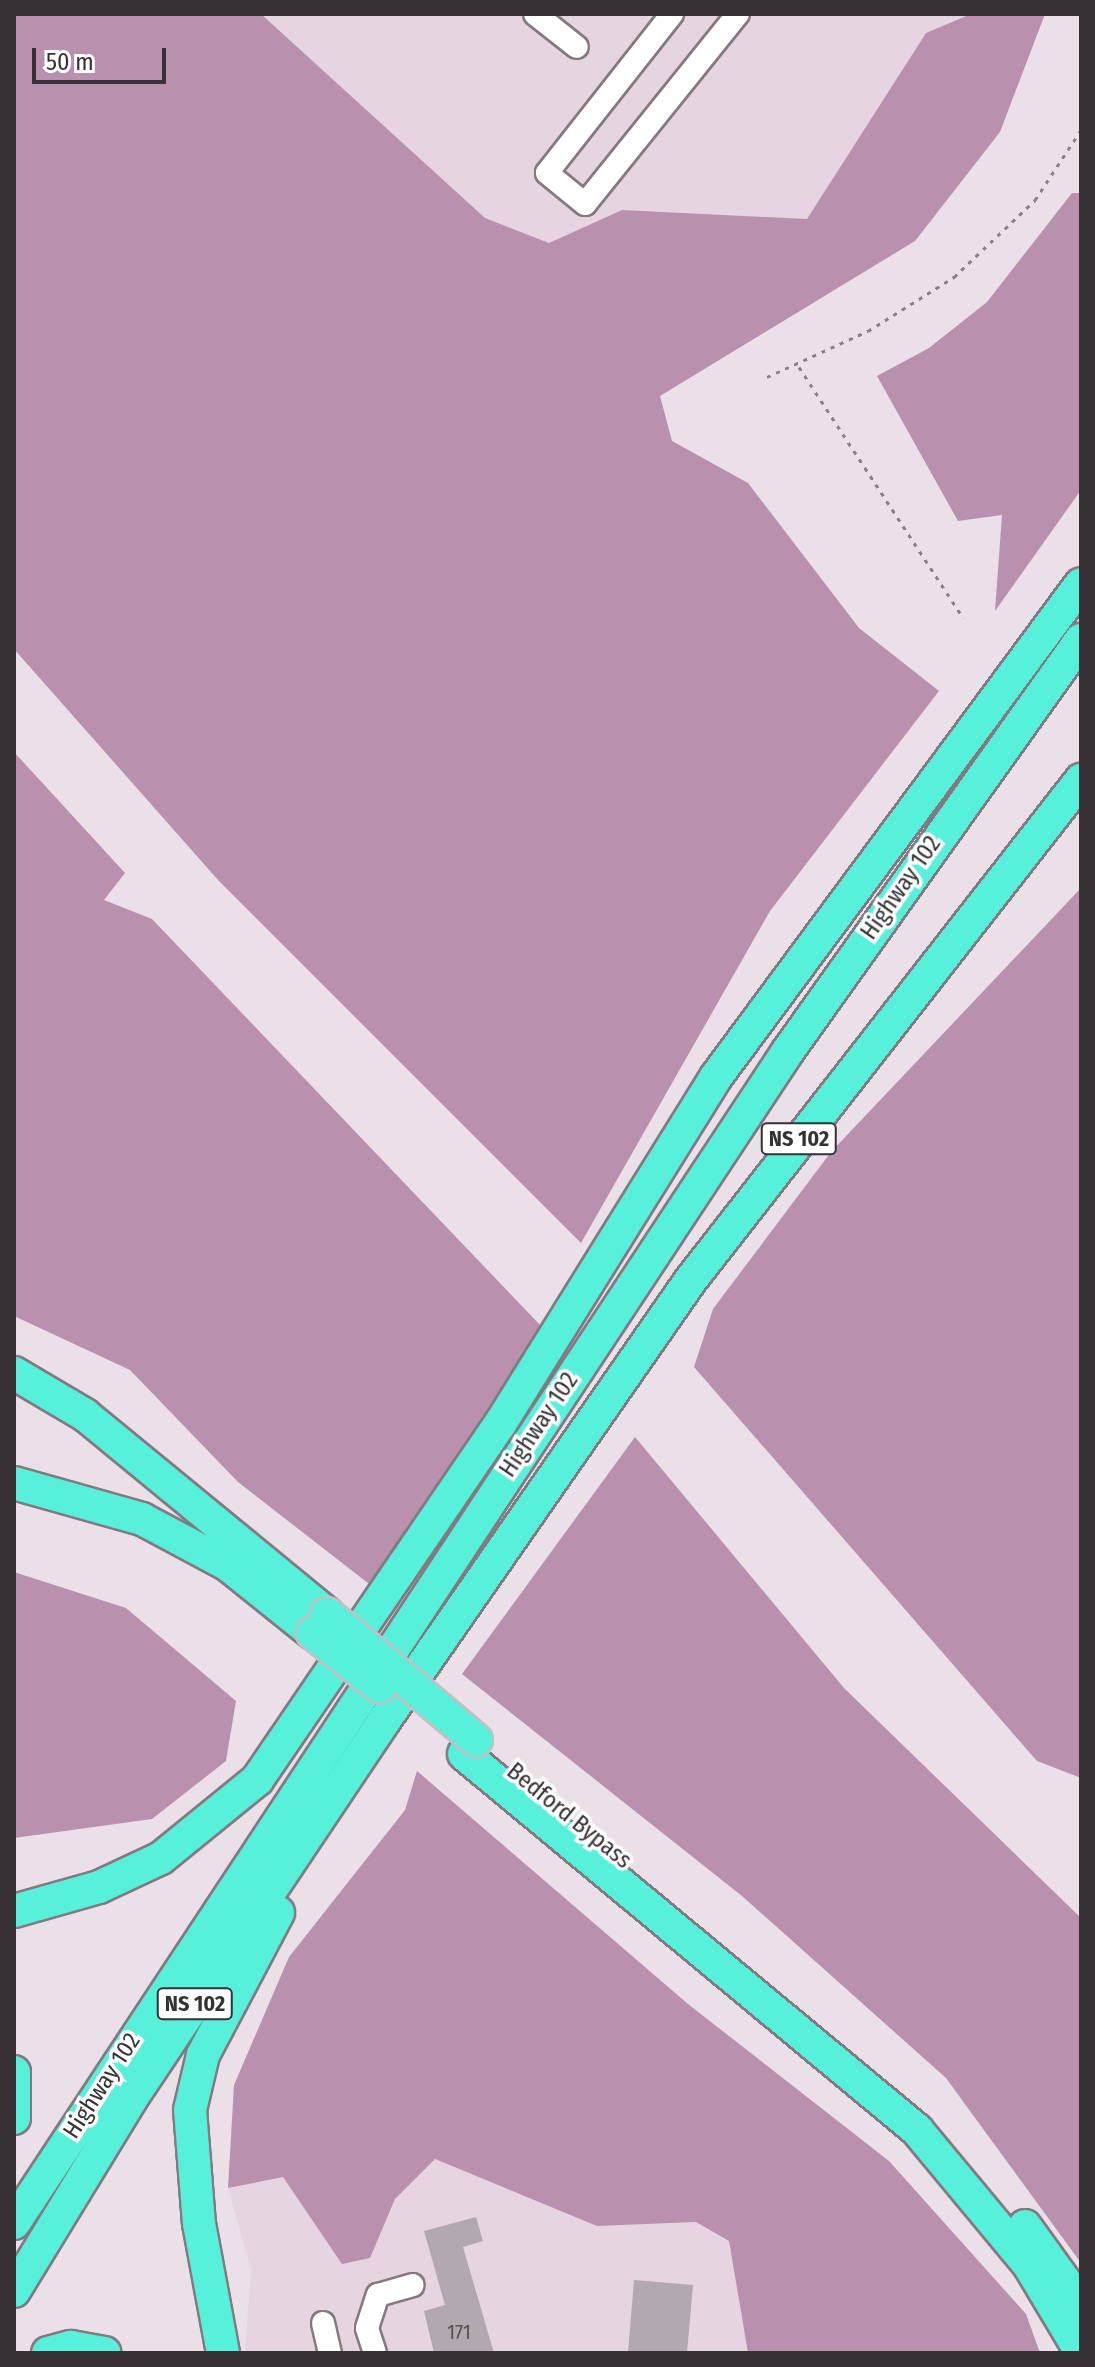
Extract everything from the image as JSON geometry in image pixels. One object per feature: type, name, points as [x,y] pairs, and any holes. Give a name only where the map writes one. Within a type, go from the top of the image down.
[{"type":"highway","points":[[14,1911],[99,1887],[161,1858],[257,1780],[500,1424],[716,1077],[958,744],[1081,584]]},
{"type":"highway","name":"Highway 102","points":[[14,2223],[797,1038],[1081,640]]},
{"type":"highway","points":[[524,1448],[536,1410],[883,876],[958,744]]},
{"type":"highway","name":"Highway 102","points":[[14,2291],[131,2099],[384,1721],[690,1281],[1081,780]]},
{"type":"highway","name":"Bedford Bypass","points":[[14,1373],[85,1415],[320,1624],[470,1747],[917,2130],[1029,2265],[1081,2352]]},
{"type":"highway","name":"Bedford Bypass","points":[[14,1483],[142,1519],[228,1565],[320,1624]]},
{"type":"highway","points":[[223,2353],[194,2186],[190,2110],[203,2055],[384,1721]]},
{"type":"highway","name":"Bedford Bypass","points":[[470,1747],[850,2043],[987,2179],[1081,2304]]},
{"type":"highway","points":[[14,2072],[14,2118]]},
{"type":"highway","points":[[48,2353],[71,2347],[104,2353]]},
{"type":"lane","points":[[535,14],[577,47]]},
{"type":"lane","points":[[672,14],[547,173],[585,204],[738,14]]},
{"type":"lane","points":[[375,2353],[367,2328],[378,2295],[413,2285]]},
{"type":"lane","points":[[323,2323],[330,2353]]},
{"type":"path","points":[[767,377],[799,367],[954,277],[1035,200],[1081,130]]},
{"type":"path","points":[[799,367],[963,618]]},
{"type":"shaded area","points":[[14,14],[261,14],[485,218],[549,243],[622,210],[807,219],[926,33],[971,14],[1045,14],[1000,132],[915,241],[660,396],[672,441],[748,483],[859,628],[939,691],[770,911],[581,1243],[218,880],[14,649]]},
{"type":"shaded area","points":[[261,14],[971,14],[926,33],[807,219],[622,210],[549,243],[485,218]]},
{"type":"shaded area","points":[[1072,193],[1081,193],[1081,490],[995,611],[1002,515],[958,521],[877,376],[929,348],[987,302]]},
{"type":"shaded area","points":[[14,752],[125,873],[104,900],[152,919],[541,1326],[373,1587],[238,1482],[130,1370],[14,1316]]},
{"type":"shaded area","points":[[1081,888],[1081,1778],[1037,1761],[694,1367],[713,1309],[831,1152]]},
{"type":"shaded area","points":[[635,1437],[844,1688],[1081,1918],[1081,2263],[946,2078],[742,1896],[462,1674]]},
{"type":"shaded area","points":[[14,1572],[126,1608],[236,1701],[226,1761],[152,1819],[14,1838]]},
{"type":"shaded area","points":[[417,1771],[688,2004],[889,2161],[1026,2314],[1040,2353],[748,2353],[729,2241],[696,2222],[597,2226],[435,2159],[395,2199],[370,2258],[342,2264],[283,2177],[228,2188],[234,2085],[289,1957],[405,1810]]},
{"type":"shaded area","points":[[434,2159],[597,2226],[696,2222],[729,2241],[748,2353],[245,2353],[251,2270],[228,2188],[283,2176],[299,2201],[370,2258],[395,2199]]},
{"type":"building","points":[[476,2217],[483,2241],[463,2247],[494,2353],[434,2353],[424,2311],[445,2305],[424,2231]]},
{"type":"building","points":[[634,2280],[693,2285],[687,2353],[628,2353]]}]
